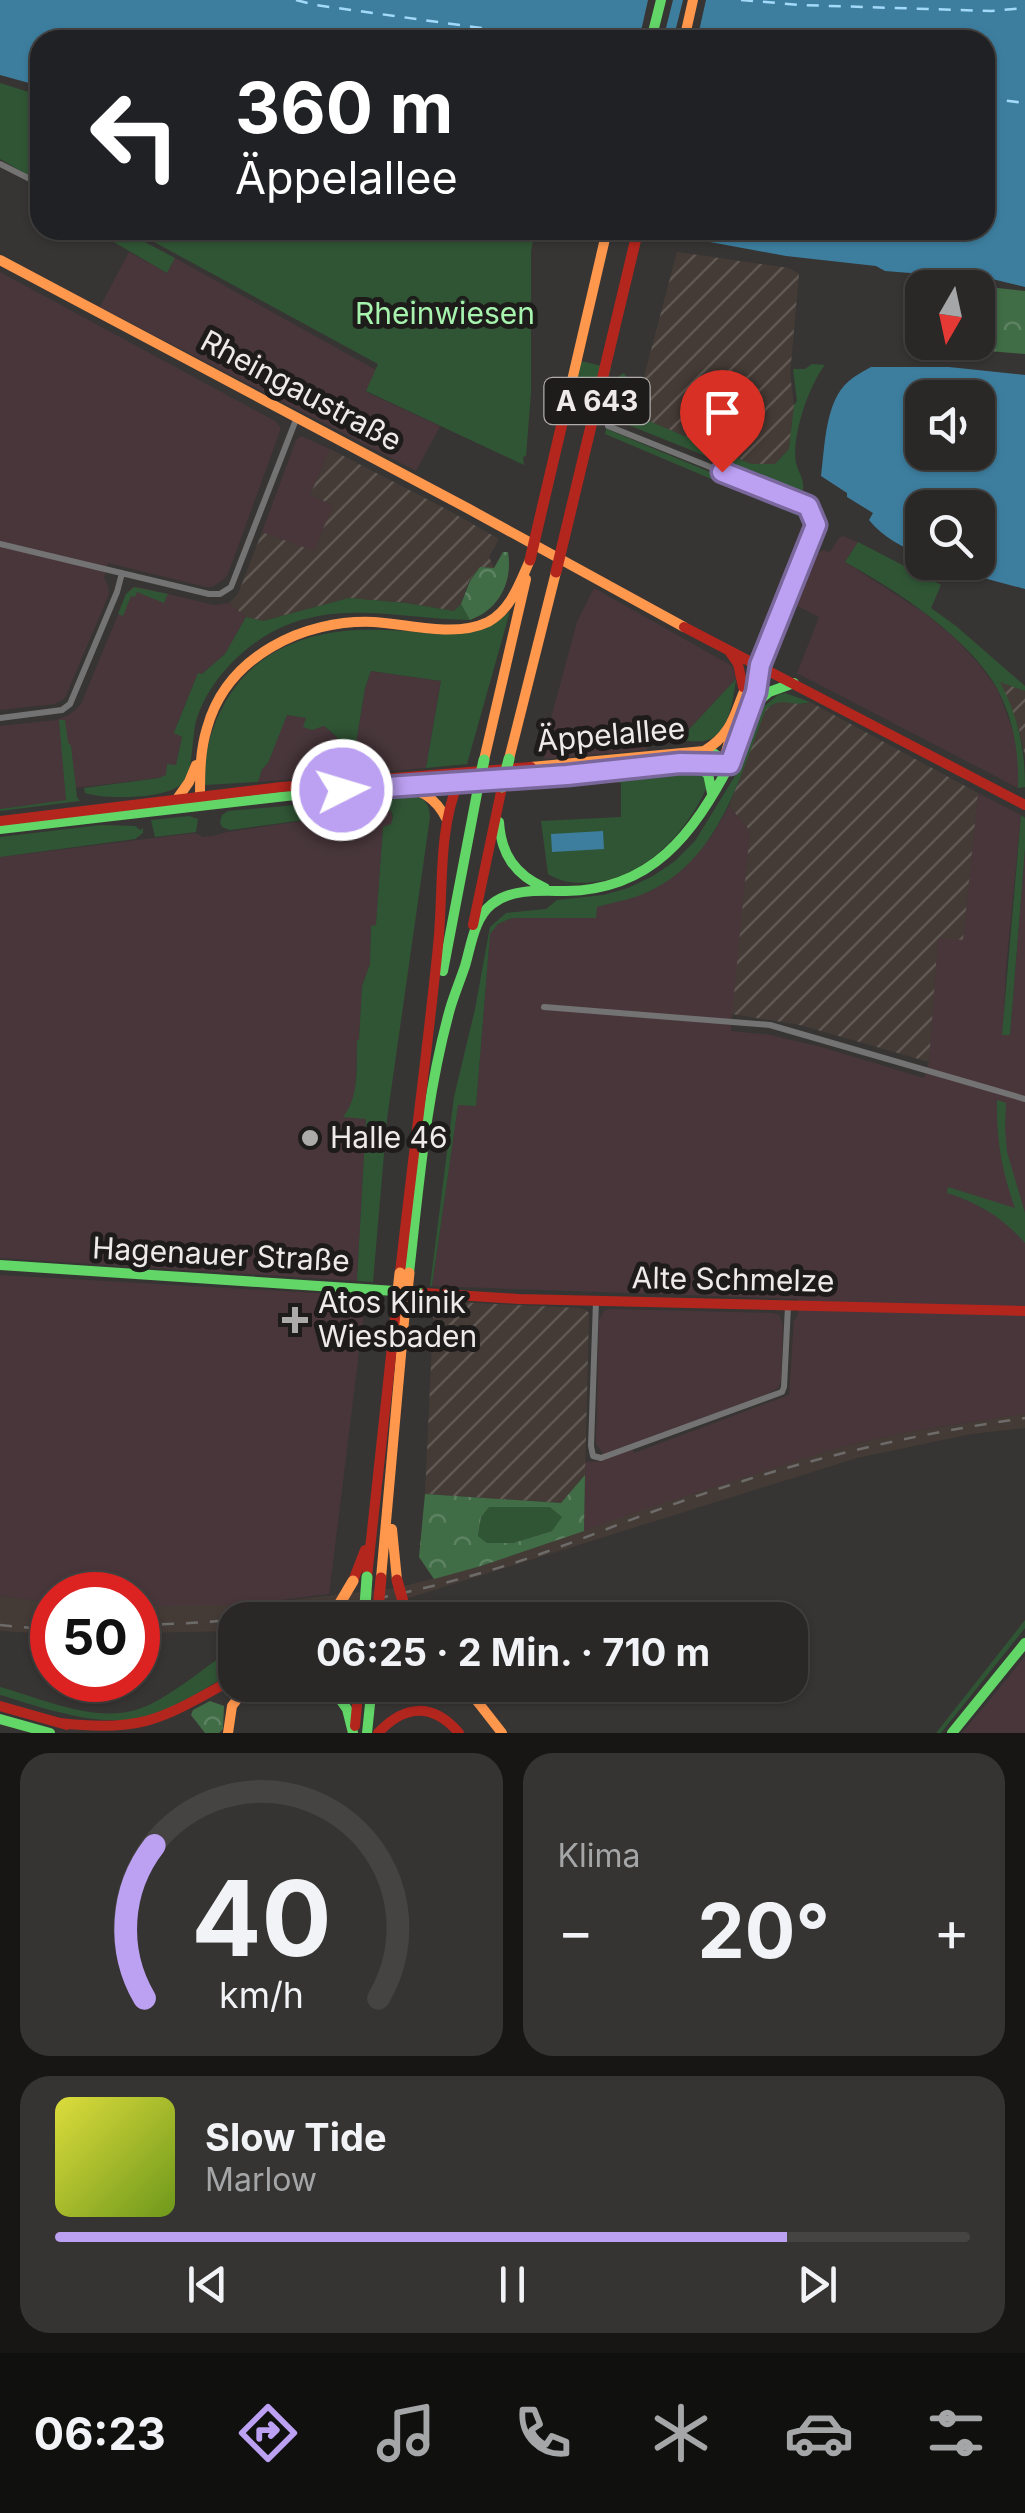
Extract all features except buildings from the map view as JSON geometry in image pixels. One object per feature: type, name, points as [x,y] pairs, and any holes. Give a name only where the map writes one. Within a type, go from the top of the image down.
[{"type":"main road","points":[[654,30],[661,0]]},
{"type":"main road","points":[[686,30],[693,0]]},
{"type":"main road","name":"A 643","points":[[376,1602],[373,1522],[429,1041],[484,760],[605,240]]},
{"type":"main road","name":"A 643","points":[[404,1273],[439,1055],[466,963],[502,787],[636,240]]},
{"type":"main road","name":"Rheingaustraße","points":[[0,260],[1025,805]]},
{"type":"main road","points":[[178,799],[200,756],[208,723],[226,685],[270,646],[300,632],[348,622],[450,627],[483,624],[507,604],[530,560]]},
{"type":"main road","points":[[723,646],[736,661],[743,689]]},
{"type":"main road","points":[[726,763],[743,689],[760,665]]},
{"type":"main road","points":[[466,963],[480,920],[494,903],[513,894],[610,886],[646,870],[682,842],[718,785],[750,712],[760,665]]},
{"type":"main road","points":[[750,712],[765,694],[794,683]]},
{"type":"main road","name":"Äppelallee","points":[[0,829],[337,782],[704,751],[722,740],[734,723]]},
{"type":"main road","points":[[704,751],[726,763]]},
{"type":"main road","points":[[200,756],[201,801]]},
{"type":"main road","points":[[692,763],[709,774],[712,798]]},
{"type":"main road","name":"Äppelallee","points":[[0,821],[178,799],[201,801],[726,763]]},
{"type":"main road","points":[[429,1041],[447,820],[457,783],[475,772]]},
{"type":"main road","points":[[396,785],[430,794],[447,820]]},
{"type":"main road","points":[[502,787],[499,829],[504,854],[528,880],[554,890]]},
{"type":"main road","name":"Hagenauer Straße","points":[[0,1265],[440,1294]]},
{"type":"main road","name":"Alte Schmelze","points":[[440,1294],[1025,1311]]},
{"type":"main road","name":"A 643","points":[[368,1602],[390,1485],[400,1309]]},
{"type":"main road","points":[[390,1485],[393,1558],[403,1602]]},
{"type":"main road","points":[[341,1602],[364,1555],[373,1522]]},
{"type":"main road","points":[[952,1733],[1025,1643]]},
{"type":"main road","points":[[60,1723],[98,1730],[136,1727],[182,1710],[218,1688]]},
{"type":"main road","points":[[228,1733],[234,1702]]},
{"type":"main road","points":[[344,1702],[354,1733]]},
{"type":"main road","points":[[354,1733],[357,1702]]},
{"type":"main road","points":[[367,1733],[370,1702]]},
{"type":"main road","points":[[477,1702],[502,1733]]},
{"type":"main road","points":[[0,1706],[95,1733]]},
{"type":"main road","points":[[378,1733],[398,1715],[418,1710],[441,1715],[459,1733]]},
{"type":"main road","points":[[0,1719],[50,1733]]},
{"type":"street","points":[[0,164],[30,179]]},
{"type":"street","points":[[0,544],[220,594],[231,586],[296,417]]},
{"type":"street","points":[[608,426],[808,506],[816,525],[760,665]]},
{"type":"street","points":[[0,718],[58,711],[70,704],[122,573]]},
{"type":"street","points":[[544,1007],[770,1025],[1025,1098]]},
{"type":"street","points":[[596,1301],[591,1446],[593,1456],[606,1457],[777,1395],[784,1388],[788,1306]]},
{"type":"shaded area","points":[[129,252],[167,273],[175,258],[376,370],[366,392],[440,426],[416,471],[100,307]]},
{"type":"shaded area","points":[[677,252],[789,268],[799,274],[790,374],[794,405],[789,449],[775,464],[751,464],[631,414]]},
{"type":"shaded area","points":[[0,272],[275,421],[281,428],[223,580],[206,587],[108,563],[104,578],[109,594],[65,698],[55,704],[0,710]]},
{"type":"shaded area","points":[[301,436],[330,449],[310,495],[333,505],[314,552],[262,532],[296,440]]},
{"type":"shaded area","points":[[330,449],[499,539],[489,557],[494,568],[480,567],[469,581],[459,608],[454,611],[349,598],[263,621],[246,617],[229,603],[238,594],[262,532],[314,551],[333,505],[310,495]]},
{"type":"shaded area","points":[[843,536],[858,542],[845,562],[926,614],[954,637],[998,690],[1015,737],[1018,788],[797,673],[819,617],[793,604],[811,556],[824,550],[830,552]]},
{"type":"shaded area","points":[[131,588],[214,605],[229,603],[246,617],[225,654],[202,674],[198,673],[175,730],[182,736],[176,766],[159,778],[66,789],[67,801],[0,809],[0,726],[56,720],[81,704],[126,595]]},
{"type":"shaded area","points":[[594,588],[732,666],[736,679],[678,741],[652,743],[646,750],[544,759],[547,733],[577,622]]},
{"type":"shaded area","points":[[371,671],[441,681],[426,768],[351,774]]},
{"type":"shaded area","points":[[999,681],[1025,691],[1025,757],[1019,729]]},
{"type":"shaded area","points":[[780,701],[810,702],[978,793],[963,940],[938,938],[929,1062],[800,1025],[732,1014],[750,831],[729,806],[766,709]]},
{"type":"shaded area","points":[[286,715],[307,718],[304,727],[311,730],[324,726],[340,739],[346,749],[347,774],[258,782]]},
{"type":"shaded area","points":[[978,793],[1021,815],[1003,1035],[1010,1035],[1025,848],[1025,1414],[908,1432],[837,1448],[584,1531],[585,1462],[602,1461],[596,1444],[599,1320],[604,1311],[773,1313],[779,1315],[783,1324],[778,1388],[631,1445],[634,1453],[789,1395],[798,1299],[432,1286],[458,1104],[476,1106],[490,934],[498,924],[512,918],[596,917],[596,907],[651,891],[711,837],[729,806],[750,831],[731,1031],[771,1035],[821,1047],[924,1078],[929,1062],[938,937],[963,939]]},
{"type":"shaded area","points":[[391,811],[393,820],[383,828],[376,926],[371,926],[370,964],[362,986],[355,1094],[344,1116],[366,1118],[357,1281],[0,1258],[0,857],[195,833],[213,836]]},
{"type":"shaded area","points":[[0,1275],[366,1296],[329,1594],[267,1602],[218,1602],[218,1606],[160,1607],[160,1572],[30,1572],[30,1600],[0,1596]]},
{"type":"shaded area","points":[[434,1301],[579,1308],[589,1313],[585,1475],[561,1503],[425,1494]]},
{"type":"shaded area","points":[[1025,1414],[1025,1428],[971,1434],[857,1458],[395,1602],[271,1602],[397,1588],[481,1566],[837,1448],[908,1432]]},
{"type":"shaded area","points":[[0,1596],[30,1600],[30,1633],[0,1631]]},
{"type":"shaded area","points":[[218,1605],[218,1631],[160,1633],[160,1606]]},
{"type":"shaded area","points":[[1025,1656],[1025,1733],[962,1733],[1006,1680]]},
{"type":"green space","points":[[0,83],[30,92],[30,176],[0,159]]},
{"type":"green space","points":[[110,240],[141,240],[175,258],[167,273]]},
{"type":"green space","name":"Rheinwiesen","points":[[150,240],[533,240],[531,393],[524,465],[366,391],[378,364]]},
{"type":"green space","points":[[995,288],[1025,291],[1025,354],[995,351]]},
{"type":"green space","points":[[572,359],[611,368],[600,416],[561,407]]},
{"type":"green space","points":[[812,364],[825,365],[807,398],[796,440],[802,493],[631,426],[623,419],[637,396],[632,414],[751,464],[775,464],[789,449],[797,401],[793,369],[805,369]]},
{"type":"green space","points":[[624,373],[627,378],[621,386],[609,430],[787,504],[801,517],[605,434],[619,376]]},
{"type":"green space","points":[[858,542],[905,566],[905,580],[931,580],[941,585],[931,608],[1025,686],[1025,691],[1000,682],[1019,733],[1025,787],[1018,788],[1016,750],[1008,714],[985,671],[930,617],[845,562]]},
{"type":"green space","points":[[503,552],[508,552],[509,563],[502,594],[489,609],[470,620],[461,604],[470,581],[480,567],[494,568]]},
{"type":"green space","points":[[134,587],[168,594],[164,603],[137,592],[135,597],[131,596],[123,616],[118,614],[126,594]]},
{"type":"green space","points":[[349,598],[454,611],[461,604],[470,620],[352,613],[305,619],[282,627],[254,643],[218,678],[196,721],[188,774],[178,787],[136,797],[85,793],[84,788],[159,778],[166,775],[167,764],[176,765],[182,737],[174,733],[198,673],[202,674],[225,654],[246,617],[263,621]]},
{"type":"green space","points":[[510,611],[467,764],[426,768],[441,681],[371,671],[351,774],[347,774],[343,746],[331,732],[324,726],[312,730],[303,727],[306,718],[287,715],[258,782],[205,785],[207,751],[223,706],[243,678],[277,651],[340,631],[466,632],[496,622]]},
{"type":"green space","points":[[736,679],[728,716],[719,733],[703,741],[678,741]]},
{"type":"green space","points":[[785,693],[810,702],[783,702],[766,709],[736,787],[711,836],[674,876],[644,894],[597,907],[596,918],[512,918],[498,924],[490,934],[476,1106],[458,1105],[430,1286],[454,1097],[490,927],[506,913],[546,909],[557,900],[628,888],[675,861],[695,841],[735,776],[762,708]]},
{"type":"green space","points":[[59,720],[65,720],[80,801],[0,811],[66,800]]},
{"type":"green space","points":[[687,767],[701,771],[706,789],[687,822],[661,851],[630,872],[594,882],[570,882],[548,874],[541,821],[621,817],[621,783],[610,781],[609,777]]},
{"type":"green space","points":[[407,795],[424,801],[430,817],[387,1119],[373,1282],[357,1281],[366,1119],[343,1117],[355,1090],[362,986],[370,964],[371,926],[376,925],[383,827],[391,824],[393,816],[386,809],[230,830],[220,822],[228,811]]},
{"type":"green space","points":[[1021,815],[1025,818],[1025,848],[1010,1035],[1002,1035]]},
{"type":"green space","points":[[189,816],[198,819],[196,832],[155,837],[151,820]]},
{"type":"green space","points":[[101,825],[135,826],[143,828],[143,833],[135,839],[0,857],[0,837]]},
{"type":"green space","points":[[997,1100],[1006,1103],[1007,1152],[1025,1213],[1025,1243],[990,1212],[947,1193],[948,1187],[1015,1208],[1001,1155]]},
{"type":"green space","points":[[585,1475],[584,1531],[434,1579],[419,1557],[425,1494],[561,1503]],"holes":[[[489,1507],[550,1507],[562,1517],[552,1531],[513,1543],[487,1543],[478,1536],[481,1517]]]},
{"type":"green space","points":[[489,1506],[551,1507],[563,1517],[552,1531],[513,1543],[487,1543],[478,1536],[481,1517]]},
{"type":"green space","points":[[1025,1620],[1025,1628],[941,1733],[936,1733]]},
{"type":"green space","points":[[218,1659],[218,1682],[167,1711],[125,1720],[83,1717],[41,1707],[0,1695],[0,1687],[30,1696],[30,1702],[49,1702],[95,1713],[133,1711],[160,1702]]},
{"type":"green space","points":[[210,1701],[224,1706],[223,1729],[219,1733],[205,1733],[191,1715]]},
{"type":"water","points":[[0,0],[1025,0],[1025,287],[995,280],[995,270],[885,271],[876,266],[786,256],[699,240],[995,240],[995,30],[30,30],[30,83],[0,75]]},
{"type":"water","points":[[871,367],[949,367],[1025,375],[1025,589],[991,580],[995,580],[995,490],[905,490],[905,547],[869,520],[873,513],[821,476],[835,400],[849,381]]},
{"type":"water","points":[[603,831],[604,849],[552,852],[551,834]]},
{"type":"pier","points":[[648,0],[673,0],[666,30],[641,30]]},
{"type":"pier","points":[[683,0],[706,0],[699,30],[676,30]]},
{"type":"ferry route","points":[[296,0],[496,30]]},
{"type":"ferry route","points":[[741,0],[991,11],[1025,8]]},
{"type":"ferry route","points":[[995,99],[1025,103]]},
{"type":"railway","points":[[160,1624],[311,1610],[439,1584],[506,1565],[680,1502],[807,1462],[1025,1418]]},
{"type":"railway","points":[[0,1625],[30,1628]]},
{"type":"traffic: fast","points":[[654,30],[661,0]]},
{"type":"traffic: fast","points":[[753,706],[769,692],[794,683]]},
{"type":"traffic: fast","points":[[409,1273],[435,1074],[450,1009],[481,917],[492,904],[509,895],[596,888],[623,881],[646,869],[685,835],[730,764],[704,751]]},
{"type":"traffic: fast","points":[[502,787],[509,759]]},
{"type":"traffic: fast","points":[[478,788],[484,760]]},
{"type":"traffic: fast","points":[[691,763],[708,774],[712,793]]},
{"type":"traffic: fast","points":[[0,829],[365,787],[586,773]]},
{"type":"traffic: fast","points":[[443,971],[478,788]]},
{"type":"traffic: fast","points":[[499,822],[512,862],[525,877],[545,888]]},
{"type":"traffic: fast","points":[[0,1265],[425,1293]]},
{"type":"traffic: fast","points":[[365,1602],[367,1577]]},
{"type":"traffic: fast","points":[[952,1733],[1025,1643]]},
{"type":"traffic: fast","points":[[342,1702],[353,1733]]},
{"type":"traffic: fast","points":[[367,1733],[370,1702]]},
{"type":"traffic: fast","points":[[0,1719],[50,1733]]},
{"type":"traffic: slow","points":[[686,30],[693,0]]},
{"type":"traffic: slow","points":[[564,415],[605,240]]},
{"type":"traffic: slow","points":[[0,260],[684,627]]},
{"type":"traffic: slow","points":[[200,796],[207,728],[217,703],[250,662],[296,635],[321,627],[374,622],[446,630],[475,627],[496,617],[509,603],[530,560]]},
{"type":"traffic: slow","points":[[509,759],[556,572]]},
{"type":"traffic: slow","points":[[484,760],[526,579]]},
{"type":"traffic: slow","points":[[531,767],[704,751],[732,722],[745,688],[760,665]]},
{"type":"traffic: slow","points":[[722,767],[734,723]]},
{"type":"traffic: slow","points":[[177,799],[196,765]]},
{"type":"traffic: slow","points":[[395,785],[426,795],[447,820]]},
{"type":"traffic: slow","points":[[396,1309],[400,1273]]},
{"type":"traffic: slow","points":[[405,1310],[409,1273]]},
{"type":"traffic: slow","points":[[381,1578],[405,1310]]},
{"type":"traffic: slow","points":[[392,1529],[397,1580]]},
{"type":"traffic: slow","points":[[341,1602],[353,1581]]},
{"type":"traffic: slow","points":[[228,1733],[235,1702]]},
{"type":"traffic: slow","points":[[478,1702],[502,1733]]},
{"type":"traffic: jam","points":[[556,572],[636,240]]},
{"type":"traffic: jam","points":[[530,560],[564,415]]},
{"type":"traffic: jam","points":[[684,627],[1025,805]]},
{"type":"traffic: jam","points":[[729,651],[738,664],[743,687]]},
{"type":"traffic: jam","points":[[586,773],[680,763],[730,764],[755,692],[760,665]]},
{"type":"traffic: jam","points":[[0,821],[281,787],[531,767]]},
{"type":"traffic: jam","points":[[400,1273],[438,946],[447,820],[459,780],[475,772]]},
{"type":"traffic: jam","points":[[473,925],[502,787]]},
{"type":"traffic: jam","points":[[425,1293],[519,1299],[1025,1311]]},
{"type":"traffic: jam","points":[[367,1577],[396,1309]]},
{"type":"traffic: jam","points":[[353,1581],[365,1550]]},
{"type":"traffic: jam","points":[[379,1602],[381,1578]]},
{"type":"traffic: jam","points":[[397,1580],[403,1602]]},
{"type":"traffic: jam","points":[[60,1723],[114,1726],[153,1719],[218,1687]]},
{"type":"traffic: jam","points":[[355,1726],[357,1702]]},
{"type":"traffic: jam","points":[[0,1706],[67,1725]]},
{"type":"traffic: jam","points":[[378,1733],[398,1717],[419,1711],[439,1716],[459,1733]]},
{"type":"place","name":"Halle 46","points":[[310,1138]]},
{"type":"place","name":"Atos Klinik Wiesbaden","points":[[295,1320]]},
{"type":"route","points":[[342,790],[680,763],[730,764],[756,692],[760,665],[816,525],[808,506],[722,472]]}]
